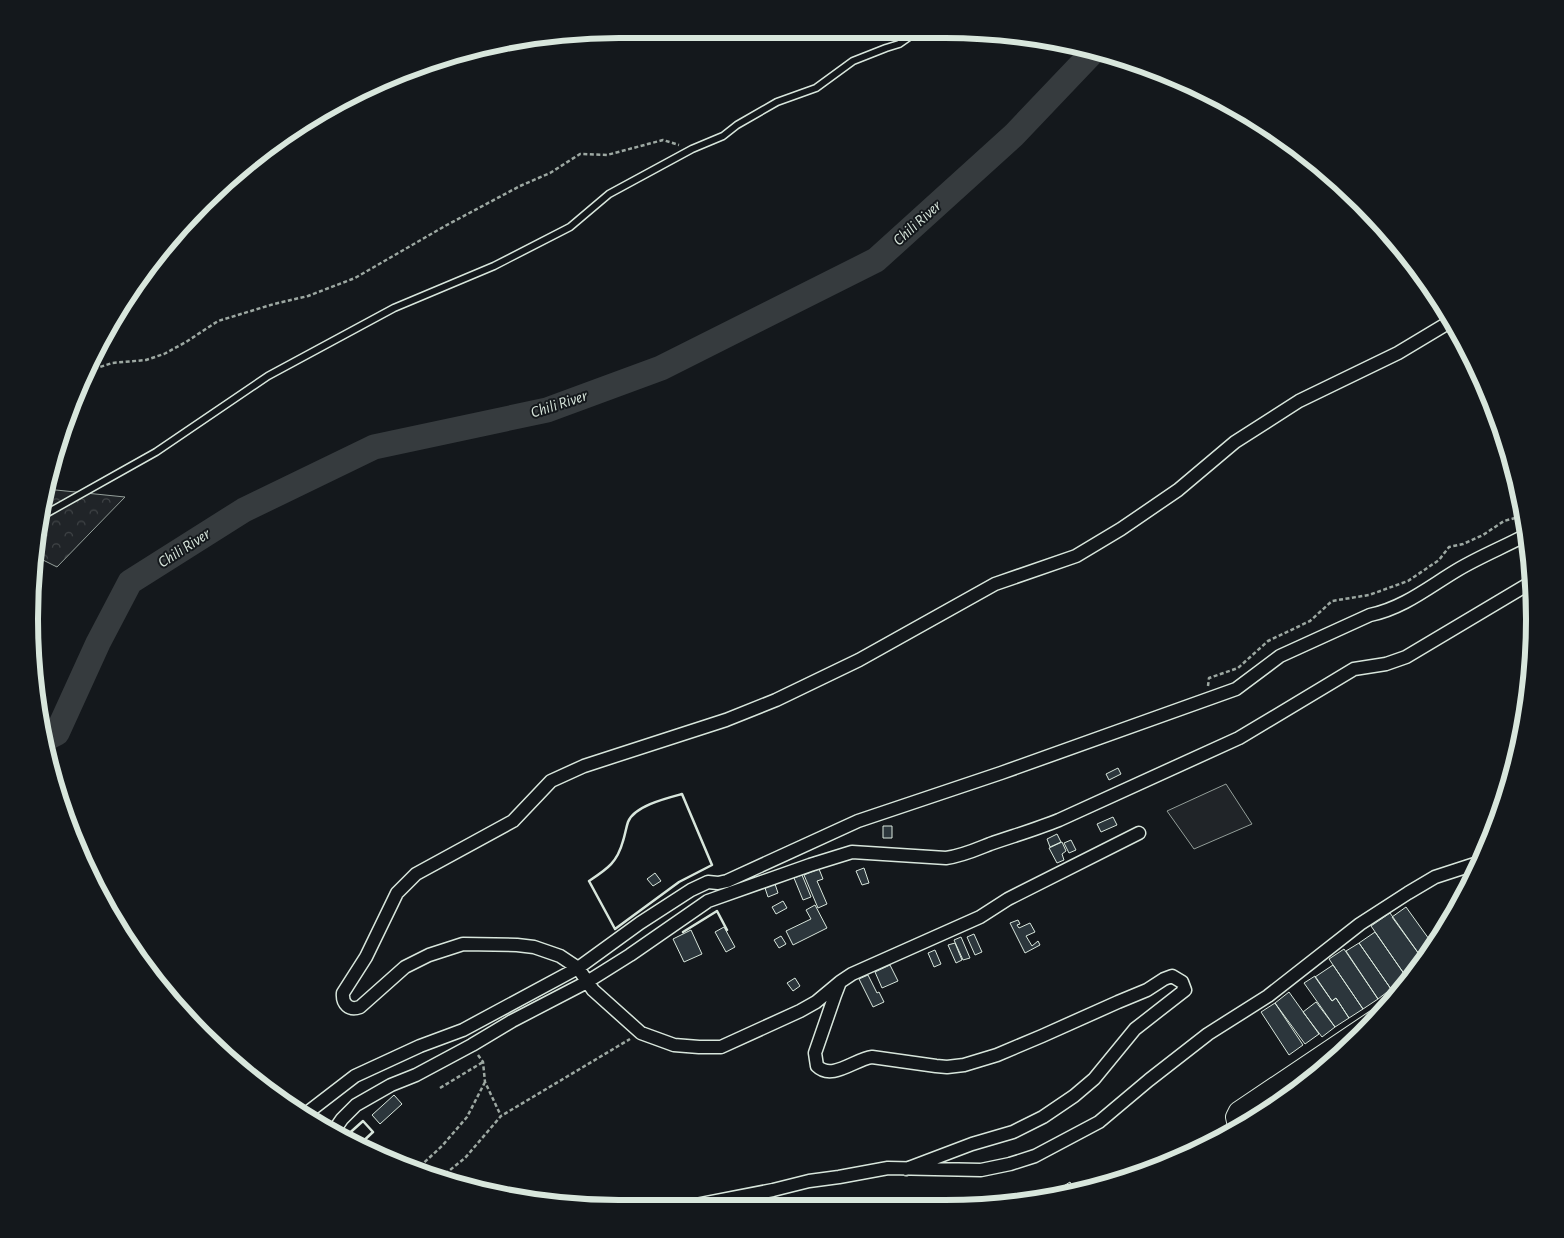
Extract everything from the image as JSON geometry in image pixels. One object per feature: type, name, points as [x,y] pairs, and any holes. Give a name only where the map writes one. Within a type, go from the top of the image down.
[{"type":"main road","points":[[1236,1123],[1235,1116],[1238,1111],[1349,1036]]},
{"type":"street","points":[[1139,833],[1008,899],[980,917],[852,974],[816,1002],[800,1011],[721,1047],[699,1048],[674,1045],[640,1033],[593,990],[578,968],[560,956],[534,947],[463,944],[429,955],[405,967],[360,1007],[348,1007],[342,997],[366,957],[397,893],[416,874],[513,821],[551,781],[584,766],[726,720],[776,700],[859,660],[995,584],[1076,556],[1170,496],[1235,442],[1299,401],[1398,352],[1446,324]]},
{"type":"street","points":[[310,1111],[356,1076],[420,1046],[463,1030],[578,968],[640,923],[691,890],[708,882],[728,881],[858,821],[1001,773],[1236,689],[1280,656],[1370,615],[1400,605],[1461,568],[1521,538]]},
{"type":"street","points":[[336,1127],[356,1106],[391,1085],[416,1075],[512,1021],[587,982],[708,901],[852,852],[946,858],[960,856],[1060,820],[1239,738],[1354,669],[1386,664],[1406,657],[1525,586]]},
{"type":"street","points":[[721,1200],[809,1181],[888,1168],[981,1170],[1035,1156],[1098,1122],[1208,1034],[1268,996],[1360,924],[1435,877],[1472,865]]},
{"type":"street","points":[[840,982],[815,1053],[817,1066],[826,1072],[834,1072],[863,1058],[872,1056],[936,1066],[964,1065],[997,1055],[1042,1036],[1147,990],[1164,978],[1172,976],[1182,982],[1185,990],[1152,1014],[1136,1029],[1094,1079],[1074,1096],[1043,1117],[1013,1132],[972,1144],[906,1169]]},
{"type":"lane","points":[[48,513],[156,452],[268,376],[394,308],[494,266],[570,226],[609,194],[692,149],[723,136],[737,125],[777,102],[816,88],[853,61],[899,44],[908,38]]},
{"type":"path","points":[[94,369],[112,363],[146,360],[164,354],[218,321],[308,296],[355,278],[445,226],[520,186],[550,173],[580,154],[607,155],[663,140],[692,149]]},
{"type":"path","points":[[1206,700],[1209,678],[1238,668],[1268,641],[1310,621],[1332,601],[1369,595],[1408,581],[1439,560],[1449,547],[1463,544],[1483,535],[1504,521],[1517,517]]},
{"type":"path","points":[[445,1174],[466,1158],[501,1116],[640,1033]]},
{"type":"path","points":[[472,1045],[483,1062],[485,1082],[501,1116]]},
{"type":"path","points":[[440,1088],[483,1062]]},
{"type":"path","points":[[421,1166],[442,1146],[467,1117],[485,1082]]},
{"type":"green space","points":[[52,490],[125,497],[57,567],[41,559]]},
{"type":"green space","points":[[1226,784],[1252,824],[1194,849],[1167,811]]},
{"type":"green space","points":[[1314,1068],[1268,1102],[1250,1114],[1248,1112]]},
{"type":"building","points":[[1118,768],[1121,774],[1109,780],[1106,774]]},
{"type":"building","points":[[1113,817],[1117,825],[1101,832],[1097,824]]},
{"type":"building","points":[[883,826],[892,826],[892,838],[883,838]]},
{"type":"building","points":[[1057,834],[1061,842],[1050,847],[1047,839]]},
{"type":"building","points":[[1071,840],[1076,850],[1069,853],[1064,843]]},
{"type":"building","points":[[1062,842],[1066,851],[1062,854],[1064,860],[1057,863],[1049,848]]},
{"type":"building","points":[[864,868],[869,883],[862,885],[856,871]]},
{"type":"building","points":[[819,869],[823,879],[817,881],[827,904],[818,908],[804,875]]},
{"type":"building","points":[[655,873],[661,881],[653,886],[647,879]]},
{"type":"building","points":[[802,875],[811,897],[803,900],[794,878]]},
{"type":"building","points":[[775,884],[778,893],[768,897],[765,888]]},
{"type":"building","points":[[783,901],[787,908],[776,914],[772,907]]},
{"type":"building","points":[[815,905],[827,928],[793,945],[786,931],[811,919],[806,910]]},
{"type":"building","points":[[1406,907],[1429,940],[1419,954],[1392,917]]},
{"type":"building","points":[[1390,913],[1419,954],[1405,975],[1371,926]]},
{"type":"building","points":[[1018,920],[1020,924],[1017,925],[1019,928],[1030,923],[1035,932],[1026,936],[1032,946],[1038,941],[1040,945],[1025,953],[1010,923]]},
{"type":"building","points":[[724,927],[735,947],[726,952],[715,932]]},
{"type":"building","points":[[691,930],[702,954],[684,962],[673,939]]},
{"type":"building","points":[[1375,932],[1405,975],[1395,986],[1391,989],[1359,943]]},
{"type":"building","points":[[974,934],[982,952],[975,955],[967,937]]},
{"type":"building","points":[[781,936],[786,944],[779,948],[774,940]]},
{"type":"building","points":[[961,937],[970,958],[963,960],[954,940]]},
{"type":"building","points":[[955,943],[962,960],[956,963],[948,945]]},
{"type":"building","points":[[1359,943],[1391,989],[1378,999],[1346,951]]},
{"type":"building","points":[[1344,949],[1378,999],[1363,1009],[1329,959]]},
{"type":"building","points":[[935,950],[941,964],[934,967],[928,953]]},
{"type":"building","points":[[890,965],[898,981],[882,988],[875,972]]},
{"type":"building","points":[[1333,965],[1363,1009],[1349,1018],[1336,998],[1332,1001],[1315,977]]},
{"type":"building","points":[[868,975],[884,1002],[873,1007],[859,979]]},
{"type":"building","points":[[1315,976],[1332,1001],[1336,998],[1349,1018],[1335,1027],[1304,983]]},
{"type":"building","points":[[795,978],[800,986],[793,991],[787,983]]},
{"type":"building","points":[[1289,992],[1319,1034],[1305,1044],[1275,1003]]},
{"type":"building","points":[[1316,1002],[1335,1027],[1322,1037],[1303,1012]]},
{"type":"building","points":[[1275,1003],[1303,1045],[1289,1055],[1261,1012]]},
{"type":"building","points":[[394,1095],[402,1104],[380,1124],[372,1115]]},
{"type":"building","points":[[1070,1182],[1072,1186],[1063,1188]]},
{"type":"waterway","name":"Chili River","points":[[50,737],[57,733],[98,643],[130,582],[244,510],[374,447],[547,410],[661,368],[876,260],[1014,135],[1090,56]]},
{"type":"wall","points":[[682,794],[712,865],[679,882],[615,929],[589,881],[606,869],[618,855],[631,816],[644,807],[682,794]]},
{"type":"wall","points":[[683,932],[717,911],[727,930]]},
{"type":"wall","points":[[349,1134],[363,1121],[373,1132],[363,1141]]}]
